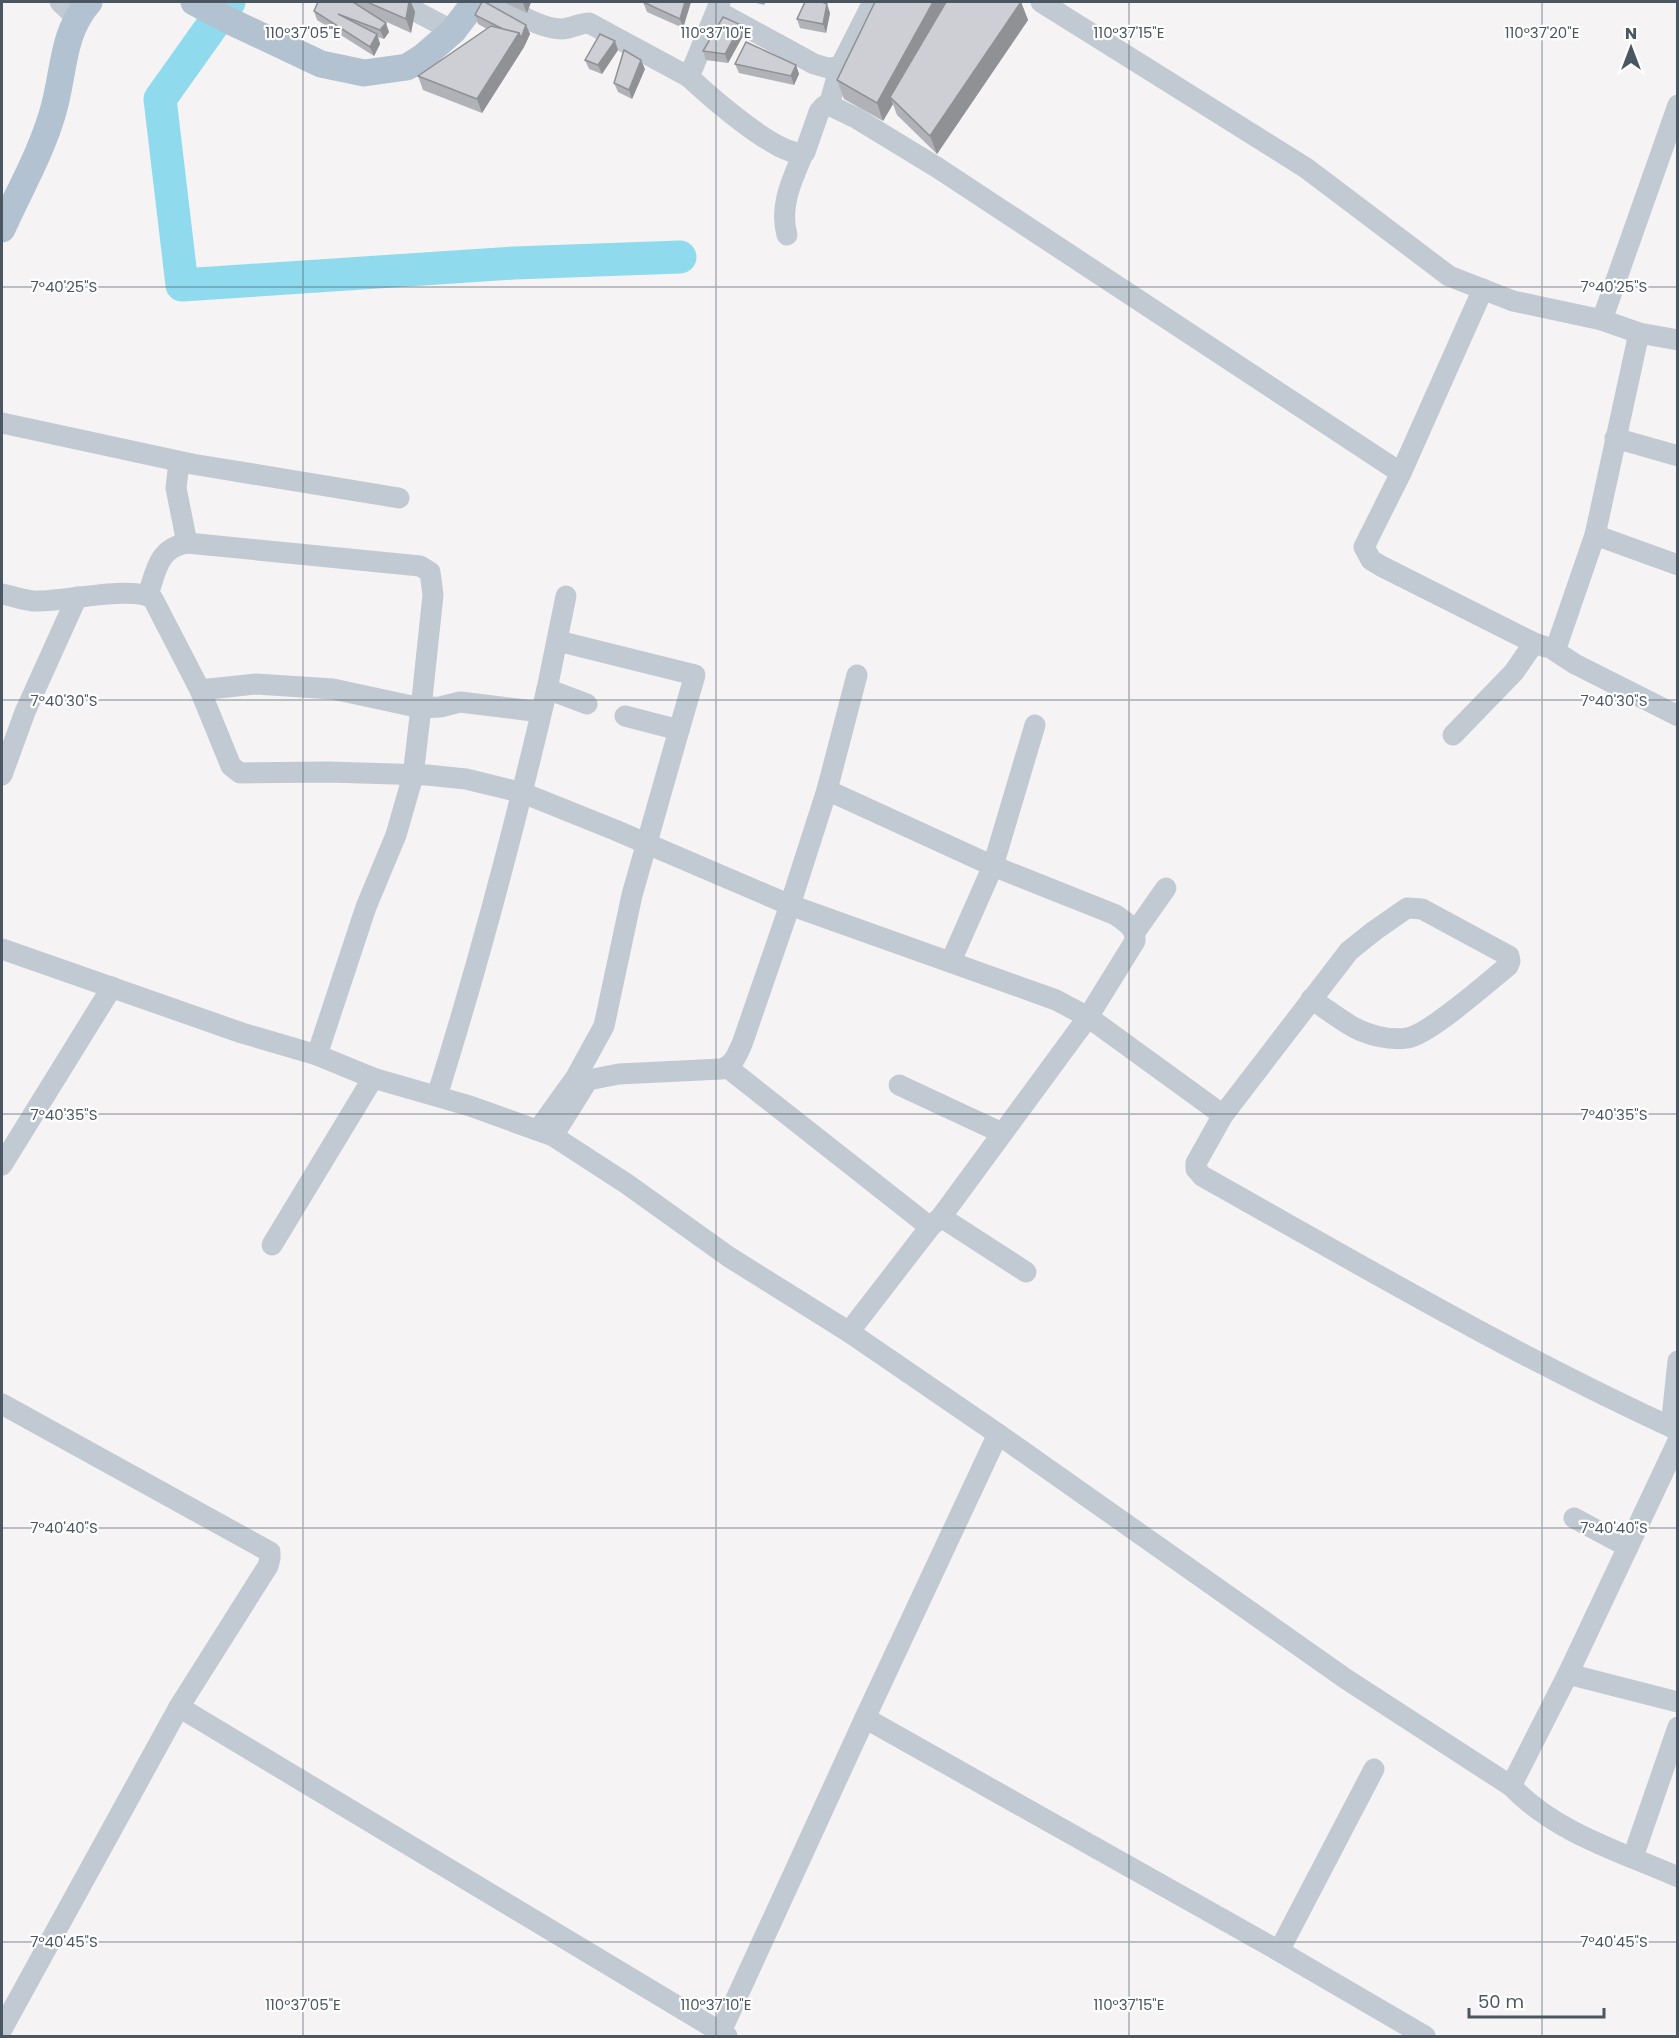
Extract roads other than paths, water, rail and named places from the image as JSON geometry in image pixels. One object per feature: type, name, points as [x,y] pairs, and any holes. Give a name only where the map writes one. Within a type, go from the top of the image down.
[{"type":"main road","points":[[194,2],[321,64],[364,73],[407,67],[424,56],[453,31],[475,2]]},
{"type":"main road","points":[[5,214],[37,157],[53,113],[66,41],[75,7]]},
{"type":"street","points":[[398,2],[453,31]]},
{"type":"street","points":[[496,2],[532,21],[550,27],[567,28],[589,23],[689,77],[722,107],[778,146],[802,154]]},
{"type":"street","points":[[829,105],[840,67],[873,2]]},
{"type":"street","points":[[1041,2],[1306,168],[1449,276],[1513,302],[1602,320],[1639,333],[1677,340]]},
{"type":"street","points":[[689,77],[718,6],[814,64],[828,68],[840,67]]},
{"type":"street","points":[[787,235],[784,225],[786,195],[819,112],[824,106],[829,105],[856,118],[938,168],[1401,473]]},
{"type":"street","points":[[1602,320],[1677,105]]},
{"type":"street","points":[[1483,289],[1401,473],[1366,540],[1366,553],[1371,560],[1534,643],[1555,651],[1575,664],[1676,709]]},
{"type":"street","points":[[1555,651],[1595,535],[1639,333]]},
{"type":"street","points":[[2,423],[178,462],[399,498]]},
{"type":"street","points":[[1615,438],[1677,456]]},
{"type":"street","points":[[178,462],[176,488],[187,543]]},
{"type":"street","points":[[1595,535],[1677,565]]},
{"type":"street","points":[[148,595],[161,557],[171,548],[187,543],[401,563],[420,566],[430,572],[433,595],[413,776],[396,836],[366,907],[317,1055]]},
{"type":"street","points":[[2,594],[33,601],[118,594],[148,595],[153,598],[200,690],[231,766],[240,773],[328,772],[427,775],[466,779],[523,794],[790,905],[1056,1000],[1089,1017],[1223,1115]]},
{"type":"street","points":[[437,1096],[461,1022],[523,794],[567,596]]},
{"type":"street","points":[[2,775],[25,712],[77,597]]},
{"type":"street","points":[[545,1133],[604,1026],[645,843],[695,675],[558,641]]},
{"type":"street","points":[[1453,735],[1514,672],[1534,643]]},
{"type":"street","points":[[728,1068],[742,1044],[790,905],[827,790],[857,675]]},
{"type":"street","points":[[200,690],[256,684],[333,689],[421,708],[440,707],[460,702],[541,712]]},
{"type":"street","points":[[548,689],[587,704]]},
{"type":"street","points":[[625,716],[679,730]]},
{"type":"street","points":[[951,962],[993,866],[1035,726]]},
{"type":"street","points":[[827,790],[993,866],[1116,915],[1135,932]]},
{"type":"street","points":[[849,1332],[1089,1017],[1135,941],[1135,932],[1166,888]]},
{"type":"street","points":[[1311,999],[1354,1028],[1379,1037],[1406,1038],[1418,1035],[1438,1021],[1508,966],[1509,956],[1422,909],[1407,908],[1374,930],[1349,951],[1311,999],[1223,1115],[1196,1163],[1196,1169],[1202,1176],[1466,1324],[1675,1432]]},
{"type":"street","points":[[2,949],[242,1033],[317,1055],[373,1078],[437,1096],[545,1133],[627,1184],[729,1257],[849,1332],[1346,1679],[1511,1786],[1529,1805],[1586,1839],[1677,1877]]},
{"type":"street","points":[[2,1165],[112,987]]},
{"type":"street","points":[[545,1133],[588,1080],[618,1074],[728,1068],[935,1222],[1026,1272]]},
{"type":"street","points":[[273,1245],[373,1078]]},
{"type":"street","points":[[899,1085],[1002,1132]]},
{"type":"street","points":[[1511,1786],[1568,1674],[1628,1547],[1675,1432],[1677,1361]]},
{"type":"street","points":[[2,1404],[270,1551],[268,1566],[179,1707],[2,2029]]},
{"type":"street","points":[[179,1707],[722,2035],[865,1718],[998,1434]]},
{"type":"street","points":[[1574,1518],[1628,1547]]},
{"type":"street","points":[[1568,1674],[1677,1702]]},
{"type":"street","points":[[865,1718],[1279,1951],[1425,2037]]},
{"type":"street","points":[[1633,1857],[1677,1727]]},
{"type":"street","points":[[1279,1951],[1374,1769]]},
{"type":"waterway","points":[[229,2],[160,99],[182,285],[514,263],[680,257]]}]
